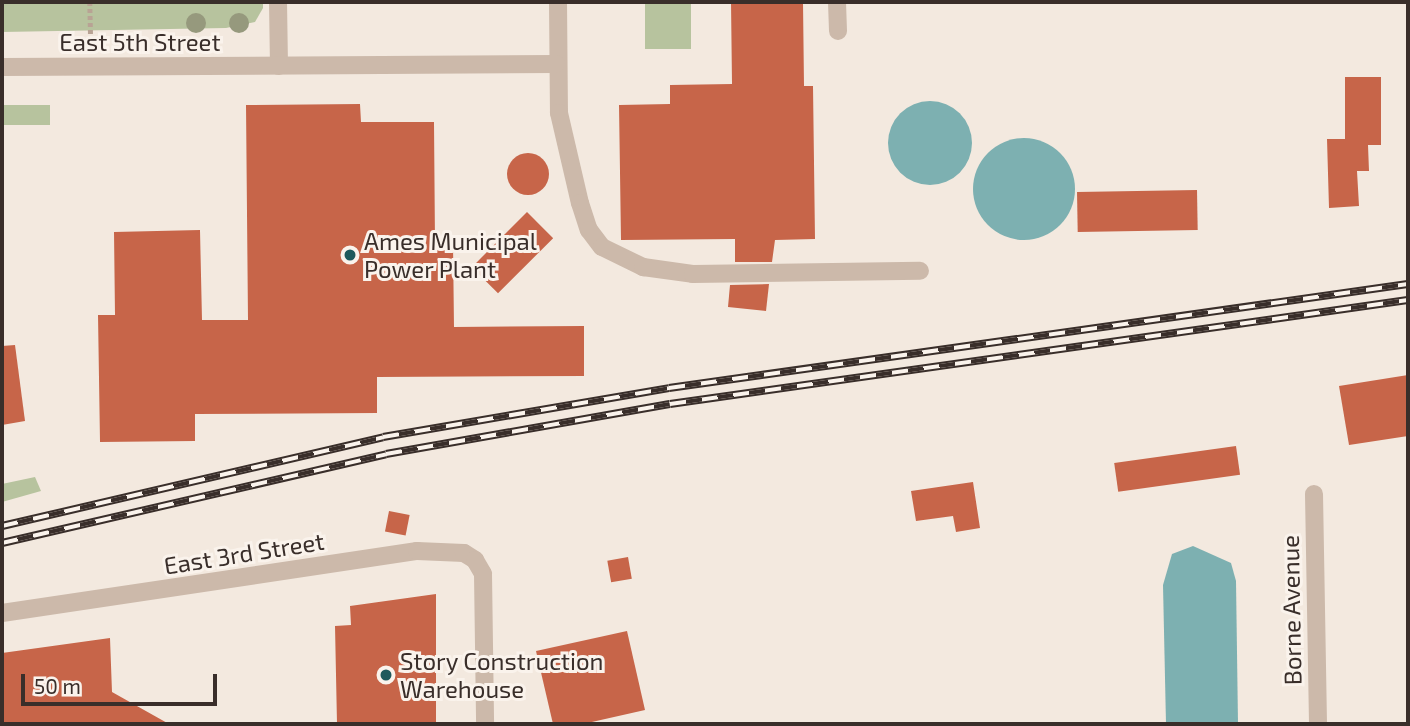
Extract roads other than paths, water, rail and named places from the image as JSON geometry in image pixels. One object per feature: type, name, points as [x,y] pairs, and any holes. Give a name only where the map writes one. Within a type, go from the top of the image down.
[{"type":"street","points":[[278,2],[279,65]]},
{"type":"street","points":[[558,2],[556,64],[559,113],[580,203],[589,230],[602,247],[643,267],[693,274],[920,271]]},
{"type":"street","points":[[837,2],[838,31]]},
{"type":"street","name":"East 5th Street","points":[[2,67],[556,64]]},
{"type":"street","name":"Borne Avenue","points":[[1314,494],[1318,724]]},
{"type":"street","name":"East 3rd Street","points":[[2,613],[417,551],[464,553],[475,560],[483,574],[485,724]]},
{"type":"water","points":[[930,101],[953,108],[965,120],[972,143],[965,166],[953,178],[930,185],[907,178],[895,166],[888,143],[895,120],[907,108]]},
{"type":"water","points":[[1024,138],[1043,142],[1060,153],[1071,170],[1075,189],[1071,208],[1060,225],[1043,236],[1024,240],[1005,236],[988,225],[977,208],[973,189],[977,170],[988,153],[1005,142]]},
{"type":"water","points":[[1193,546],[1231,563],[1236,581],[1238,724],[1166,724],[1163,585],[1172,554]]},
{"type":"railway","points":[[2,526],[383,437],[669,388],[1408,284]]},
{"type":"railway","points":[[2,543],[386,454],[670,404],[1408,300]]},
{"type":"place","name":"Ames Municipal Power Plant","points":[[350,255]]},
{"type":"place","name":"Story Construction Warehouse","points":[[386,675]]}]
